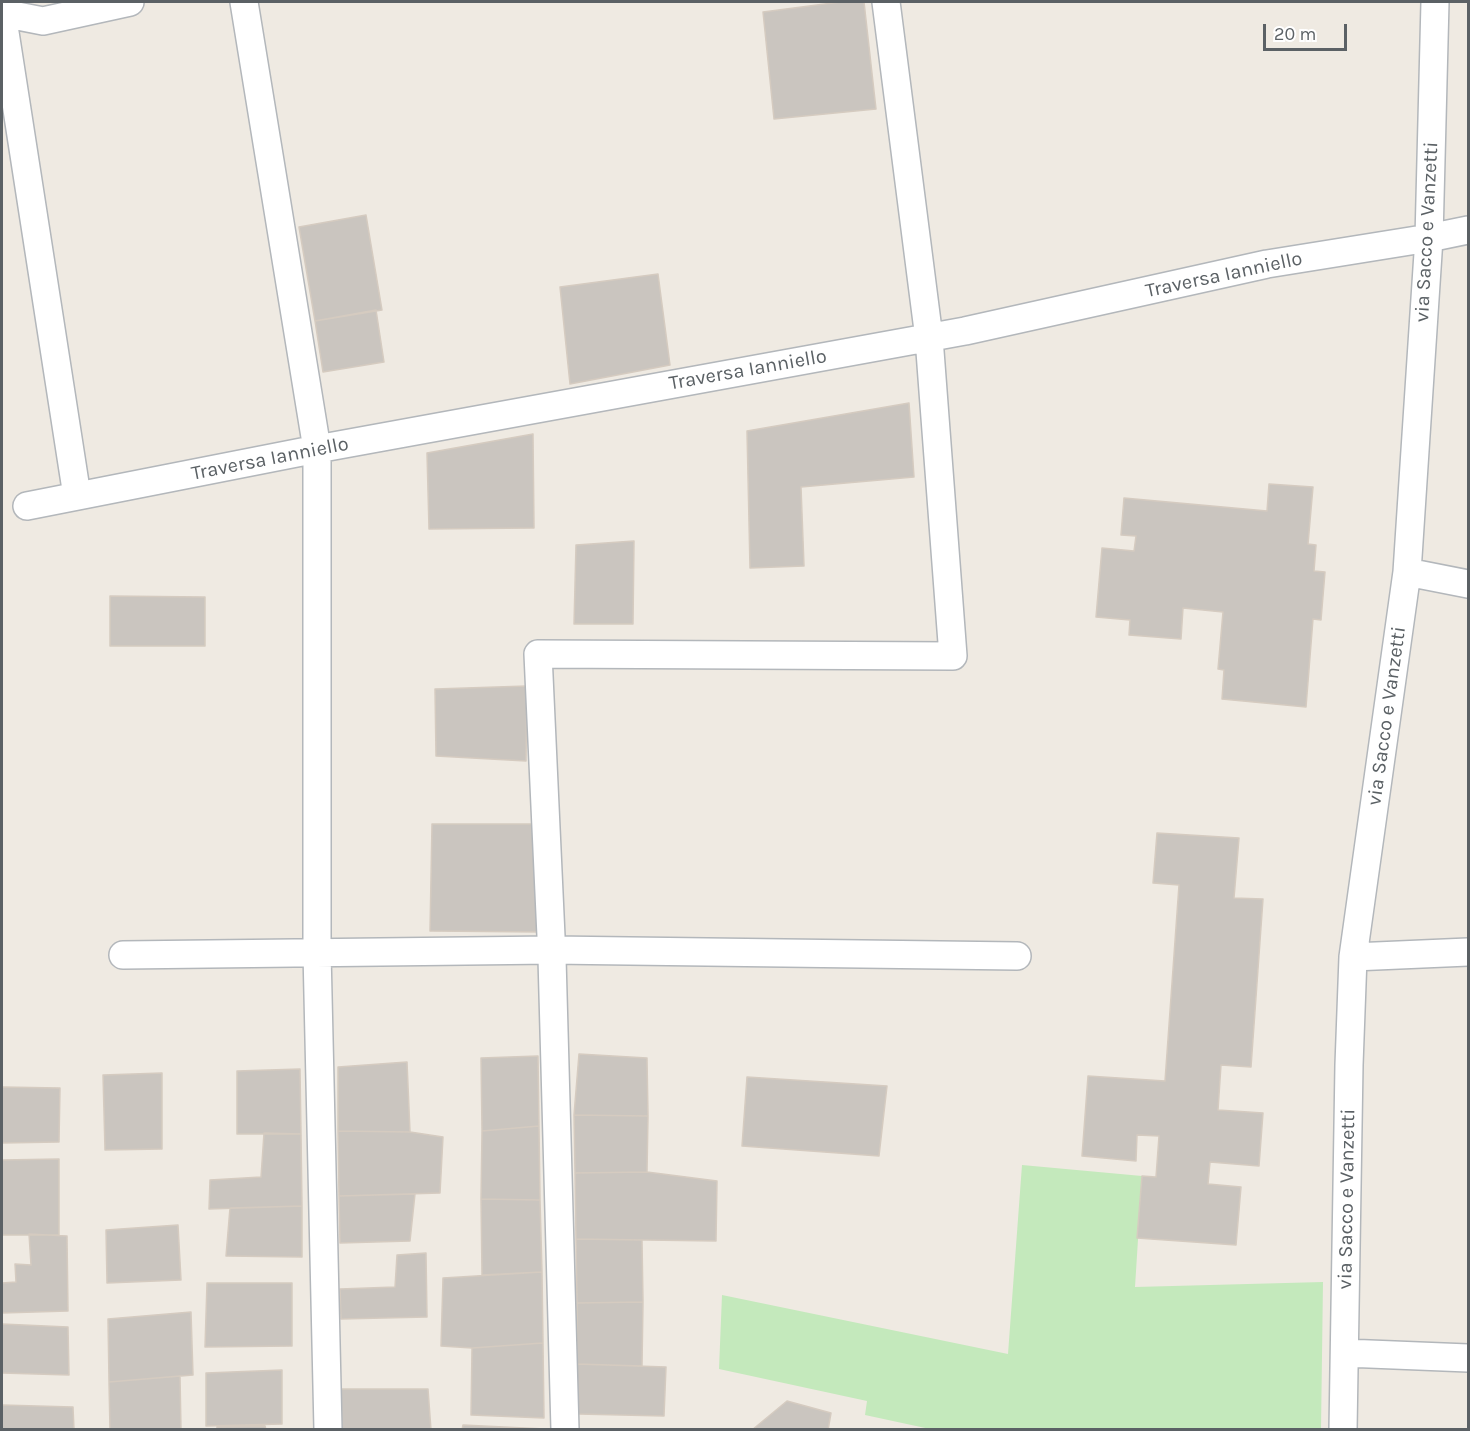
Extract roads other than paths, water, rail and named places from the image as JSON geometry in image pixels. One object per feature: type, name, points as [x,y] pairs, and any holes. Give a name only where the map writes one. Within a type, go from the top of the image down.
[{"type":"street","points":[[77,496],[2,13],[43,21],[130,2]]},
{"type":"street","points":[[244,2],[317,449],[317,952],[328,1430]]},
{"type":"street","points":[[565,1430],[552,950],[538,654],[953,656],[929,338],[886,2]]},
{"type":"street","name":"via Sacco e Vanzetti","points":[[1343,1430],[1353,957],[1407,572],[1429,238],[1435,2]]},
{"type":"street","name":"Traversa Ianniello","points":[[27,506],[317,449],[929,338],[1267,264],[1468,230]]},
{"type":"street","points":[[1407,572],[1468,584]]},
{"type":"street","points":[[123,955],[552,950],[1017,956]]},
{"type":"street","points":[[1353,957],[1468,952]]},
{"type":"street","points":[[1345,1353],[1468,1358]]}]
